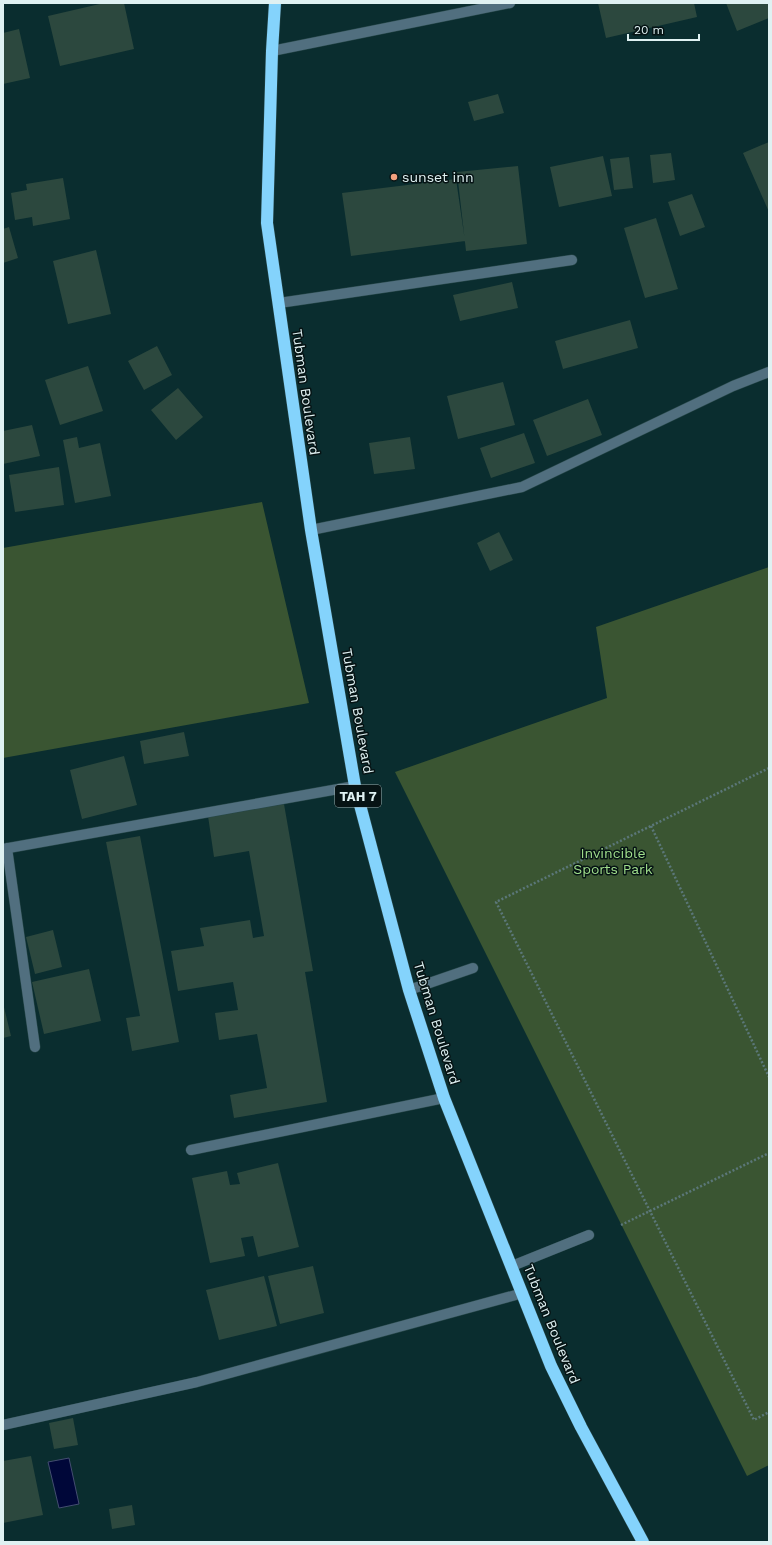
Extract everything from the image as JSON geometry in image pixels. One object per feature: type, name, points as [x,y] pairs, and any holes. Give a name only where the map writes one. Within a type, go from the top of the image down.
[{"type":"highway","name":"Tubman Boulevard","points":[[275,3],[272,51],[267,223],[311,530],[356,786],[409,990],[444,1098],[551,1366],[581,1427],[643,1542]]},
{"type":"street","points":[[272,51],[510,3]]},
{"type":"street","points":[[279,302],[572,260]]},
{"type":"street","points":[[311,530],[522,488],[732,386],[769,372]]},
{"type":"street","points":[[35,1047],[5,849],[356,786]]},
{"type":"street","points":[[409,990],[474,968]]},
{"type":"street","points":[[191,1150],[444,1098]]},
{"type":"street","points":[[512,1266],[589,1235]]},
{"type":"street","points":[[3,1424],[197,1382],[523,1293]]},
{"type":"path","points":[[769,768],[496,902],[754,1420],[769,1412]]},
{"type":"path","points":[[651,826],[769,1078]]},
{"type":"path","points":[[621,1225],[769,1152]]},
{"type":"green space","points":[[262,502],[309,703],[3,758],[3,548]]},
{"type":"green space","name":"Invincible Sports Park","points":[[769,567],[769,1465],[747,1476],[395,772],[607,698],[596,627]]},
{"type":"shaded area","points":[[69,1458],[79,1504],[59,1508],[48,1462]]},
{"type":"building","points":[[104,3],[124,3],[134,49],[60,66],[48,16]]},
{"type":"building","points":[[598,3],[694,3],[697,17],[606,38]]},
{"type":"building","points":[[726,3],[769,3],[769,18],[737,31]]},
{"type":"building","points":[[19,29],[30,78],[3,84],[3,33]]},
{"type":"building","points":[[498,94],[504,113],[474,121],[468,102]]},
{"type":"building","points":[[769,142],[769,212],[743,153]]},
{"type":"building","points":[[671,153],[675,180],[653,183],[650,155]]},
{"type":"building","points":[[603,156],[612,196],[559,207],[550,167]]},
{"type":"building","points":[[629,157],[633,188],[614,190],[610,159]]},
{"type":"building","points":[[518,166],[527,244],[466,251],[457,172]]},
{"type":"building","points":[[63,178],[70,219],[33,226],[32,217],[15,220],[11,193],[27,190],[26,184]]},
{"type":"building","points":[[456,179],[465,241],[351,256],[342,193]]},
{"type":"building","points":[[692,194],[705,227],[680,236],[668,202]]},
{"type":"building","points":[[656,218],[678,289],[645,298],[624,228]]},
{"type":"building","points":[[9,227],[18,258],[3,263],[3,229]]},
{"type":"building","points":[[96,250],[111,314],[68,324],[53,261]]},
{"type":"building","points":[[512,282],[518,308],[460,321],[453,295]]},
{"type":"building","points":[[630,320],[638,348],[563,369],[555,341]]},
{"type":"building","points":[[157,346],[172,375],[144,390],[128,361]]},
{"type":"building","points":[[88,366],[103,411],[60,425],[45,380]]},
{"type":"building","points":[[503,382],[515,425],[458,439],[447,396]]},
{"type":"building","points":[[178,388],[203,417],[176,440],[151,410]]},
{"type":"building","points":[[588,399],[602,435],[547,456],[533,420]]},
{"type":"building","points":[[32,425],[40,456],[3,464],[3,431]]},
{"type":"building","points":[[524,433],[535,463],[491,478],[480,448]]},
{"type":"building","points":[[77,437],[79,448],[100,443],[111,496],[75,503],[63,440]]},
{"type":"building","points":[[410,437],[415,469],[374,474],[369,443]]},
{"type":"building","points":[[59,467],[64,505],[15,512],[9,475]]},
{"type":"building","points":[[499,532],[513,560],[490,571],[477,543]]},
{"type":"building","points":[[184,732],[189,756],[144,764],[140,741]]},
{"type":"building","points":[[124,756],[137,805],[82,819],[70,770]]},
{"type":"building","points":[[284,804],[313,971],[305,972],[327,1102],[234,1118],[230,1095],[267,1088],[257,1034],[219,1040],[215,1013],[238,1010],[233,982],[178,991],[171,951],[204,946],[200,928],[250,920],[253,938],[264,936],[249,851],[214,857],[208,816]]},
{"type":"building","points":[[140,836],[179,1042],[132,1051],[126,1018],[140,1016],[106,842]]},
{"type":"building","points":[[53,930],[62,967],[35,974],[26,937]]},
{"type":"building","points":[[89,969],[101,1021],[44,1034],[32,982]]},
{"type":"building","points":[[3,1003],[11,1036],[3,1038]]},
{"type":"building","points":[[278,1163],[299,1247],[258,1257],[253,1236],[241,1238],[245,1256],[210,1263],[192,1178],[227,1171],[230,1185],[240,1184],[237,1173]]},
{"type":"building","points":[[313,1266],[324,1313],[280,1324],[268,1276]]},
{"type":"building","points":[[264,1276],[277,1326],[219,1340],[206,1290]]},
{"type":"building","points":[[73,1418],[78,1445],[54,1449],[49,1423]]},
{"type":"building","points":[[31,1456],[43,1515],[3,1523],[3,1461]]},
{"type":"building","points":[[132,1505],[135,1525],[112,1529],[109,1509]]},
{"type":"place","name":"sunset inn","points":[[394,177]]}]
